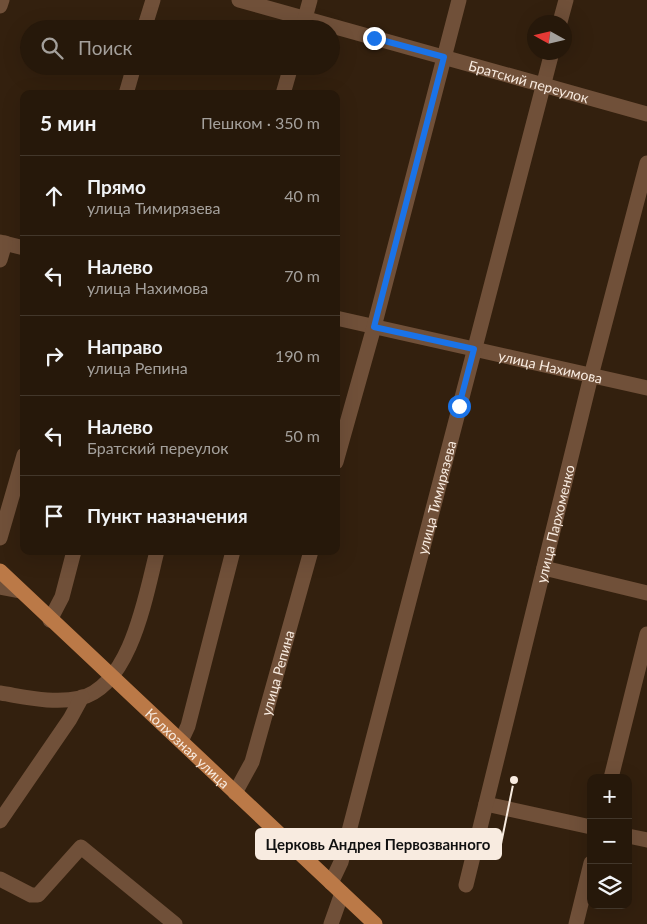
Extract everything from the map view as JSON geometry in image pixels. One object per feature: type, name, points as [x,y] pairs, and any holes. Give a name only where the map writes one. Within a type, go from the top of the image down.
[{"type":"main road","name":"Колхозная улица","points":[[0,571],[375,924]]},
{"type":"street","points":[[0,6],[2,0]]},
{"type":"street","points":[[147,20],[153,0]]},
{"type":"street","name":"Братский переулок","points":[[238,0],[292,20]]},
{"type":"street","points":[[304,20],[310,0]]},
{"type":"street","points":[[340,448],[374,327],[459,0]]},
{"type":"street","points":[[562,15],[566,0]]},
{"type":"street","name":"Братский переулок","points":[[340,33],[444,57],[647,114]]},
{"type":"street","name":"улица Тимирязева","points":[[331,883],[341,862],[550,60]]},
{"type":"street","points":[[127,90],[131,75]]},
{"type":"street","points":[[284,90],[288,75]]},
{"type":"street","name":"улица Пархоменко","points":[[466,885],[591,376],[647,163]]},
{"type":"street","points":[[0,260],[2,243],[20,247]]},
{"type":"street","name":"улица Нахимова","points":[[340,319],[647,388]]},
{"type":"street","points":[[0,538],[20,470]]},
{"type":"street","points":[[50,620],[62,597],[73,555]]},
{"type":"street","points":[[0,693],[56,700],[82,698],[95,692],[112,677],[130,643],[156,555]]},
{"type":"street","points":[[181,741],[188,726],[233,555]]},
{"type":"street","name":"улица Репина","points":[[235,793],[252,762],[310,555]]},
{"type":"street","points":[[544,568],[647,593]]},
{"type":"street","points":[[0,587],[20,590]]},
{"type":"street","points":[[612,774],[647,634]]},
{"type":"street","points":[[0,821],[82,698]]},
{"type":"street","points":[[486,804],[587,826]]},
{"type":"street","points":[[632,837],[647,840]]},
{"type":"street","points":[[0,879],[31,894],[38,895],[81,847],[175,924]]},
{"type":"street","points":[[576,924],[591,864]]},
{"type":"street","points":[[331,924],[342,893]]},
{"type":"place","name":"Церковь Андрея Первозванного","points":[[514,780]]},
{"type":"route","points":[[374,38],[444,57],[374,327],[474,349],[459,406]]}]
